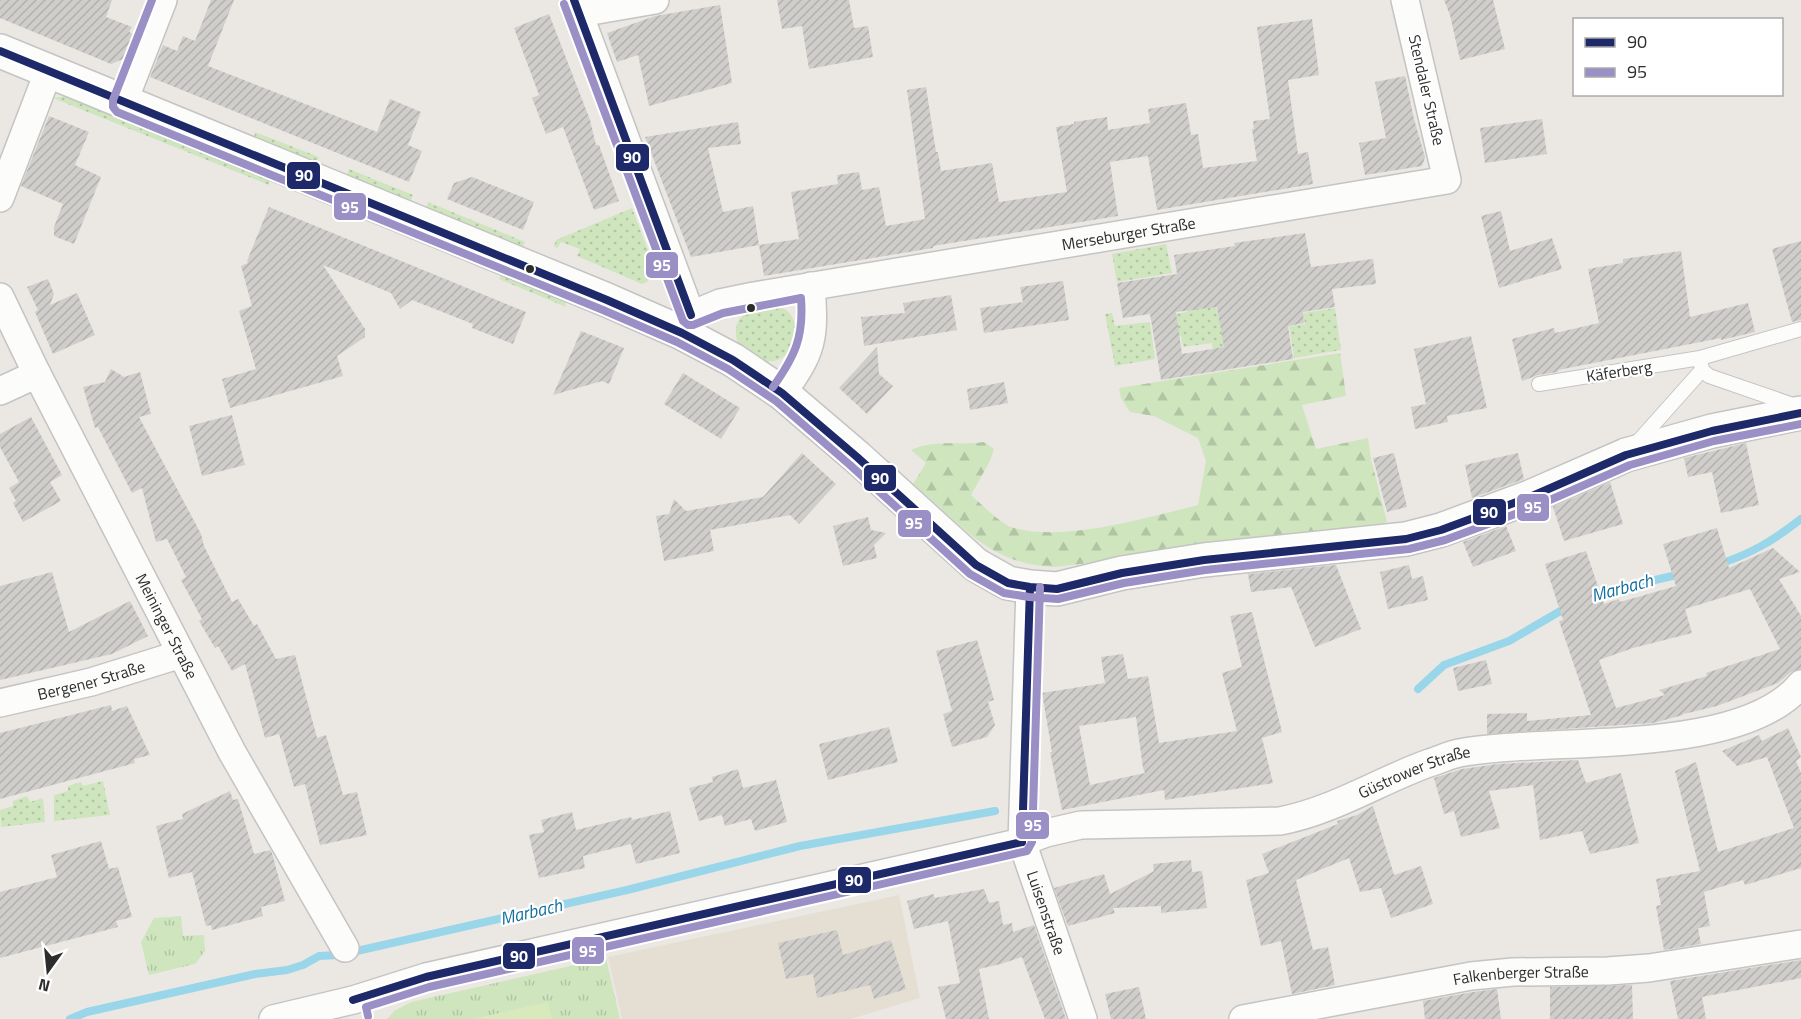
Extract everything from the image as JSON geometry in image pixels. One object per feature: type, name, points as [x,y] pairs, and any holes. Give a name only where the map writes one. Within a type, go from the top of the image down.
[{"type":"street","points":[[123,103],[163,0]]},
{"type":"street","points":[[655,0],[577,7],[686,324]]},
{"type":"street","name":"Stendaler Straße","points":[[1406,0],[1447,180]]},
{"type":"street","points":[[0,51],[607,300],[686,324],[733,360],[782,393],[976,565],[1008,583],[1057,589],[1122,573],[1204,560],[1406,539],[1441,530],[1530,497],[1626,455],[1712,431],[1801,413]]},
{"type":"street","points":[[0,198],[48,70]]},
{"type":"street","name":"Merseburger Straße","points":[[686,324],[720,303],[1447,180]]},
{"type":"street","points":[[782,393],[799,370],[811,345],[813,317],[811,286]]},
{"type":"street","name":"Meininger Straße","points":[[0,297],[37,374],[232,752],[345,948]]},
{"type":"street","points":[[0,391],[37,374]]},
{"type":"street","name":"Luisenstraße","points":[[1030,587],[1022,842],[1083,1019]]},
{"type":"street","name":"Bergener Straße","points":[[0,703],[91,682],[181,654]]},
{"type":"street","name":"Güstrower Straße","points":[[273,1019],[356,1009],[426,977],[1022,842],[1063,828],[1081,825],[1280,821],[1302,817],[1413,769],[1458,753],[1703,732],[1747,719],[1779,705],[1801,684]]},
{"type":"street","name":"Falkenberger Straße","points":[[1243,1019],[1471,976],[1513,972],[1649,968],[1801,944]]},
{"type":"lane","name":"Käferberg","points":[[1539,384],[1701,364],[1801,329]]},
{"type":"lane","points":[[1626,455],[1701,364],[1709,376],[1801,407]]},
{"type":"shaded area","points":[[899,895],[920,998],[851,1019],[622,1019],[608,957]]},
{"type":"green space","points":[[66,96],[270,179],[269,185],[53,98]]},
{"type":"green space","points":[[255,132],[319,157],[315,166],[254,140]]},
{"type":"green space","points":[[349,169],[413,195],[410,203],[346,178]]},
{"type":"green space","points":[[428,202],[525,242],[522,249],[425,211]]},
{"type":"green space","points":[[632,208],[654,266],[651,277],[645,283],[642,284],[577,256],[580,249],[561,242],[557,248],[554,246],[556,240]]},
{"type":"green space","points":[[1166,244],[1172,273],[1117,282],[1112,254]]},
{"type":"green space","points":[[502,272],[564,297],[566,307],[499,279]]},
{"type":"green space","points":[[1212,287],[1218,314],[1236,311],[1245,365],[1216,369],[1212,343],[1183,347],[1181,336],[1156,340],[1174,314],[1187,312],[1186,290]]},
{"type":"green space","points":[[773,305],[785,309],[792,317],[796,327],[795,337],[786,355],[777,360],[766,361],[740,349],[736,330],[738,323],[747,313]]},
{"type":"green space","points":[[1335,308],[1341,350],[1294,358],[1289,326],[1305,324],[1303,313]]},
{"type":"green space","points":[[1112,313],[1115,326],[1150,322],[1155,359],[1115,366],[1105,314]]},
{"type":"green space","points":[[1340,353],[1346,396],[1302,405],[1316,449],[1368,438],[1387,522],[1370,529],[1055,567],[1012,559],[993,550],[961,527],[913,484],[926,463],[911,450],[938,444],[984,442],[994,449],[971,495],[1011,527],[1032,531],[1079,530],[1129,522],[1198,505],[1206,461],[1198,438],[1154,416],[1130,412],[1121,398],[1119,388]]},
{"type":"green space","points":[[103,781],[110,815],[54,821],[54,795],[68,791],[68,786],[81,782],[83,786]]},
{"type":"green space","points":[[27,796],[30,802],[43,798],[45,822],[1,827],[0,810],[13,806],[13,801]]},
{"type":"green space","points":[[181,916],[183,936],[204,935],[205,951],[195,964],[149,975],[141,942],[154,918]]},
{"type":"green space","points":[[606,958],[620,1019],[387,1019],[394,1011],[411,1002]]},
{"type":"green space","points":[[548,1002],[552,1019],[473,1019]]},
{"type":"building","points":[[0,0],[112,0],[106,17],[132,27],[129,32],[133,34],[123,59],[111,64],[0,18]]},
{"type":"building","points":[[211,0],[234,0],[208,66],[377,132],[390,99],[421,112],[408,145],[422,151],[409,182],[150,77],[163,45],[177,51],[183,36],[195,41]]},
{"type":"building","points":[[777,0],[849,0],[854,28],[868,26],[873,57],[809,69],[802,26],[782,29]]},
{"type":"building","points":[[1444,0],[1493,0],[1505,49],[1460,60],[1450,15]]},
{"type":"building","points":[[720,5],[732,83],[649,106],[638,55],[617,62],[607,33],[655,16]]},
{"type":"building","points":[[549,14],[590,120],[596,145],[599,145],[619,201],[594,210],[563,127],[546,134],[532,98],[539,95],[514,28]]},
{"type":"building","points":[[1312,19],[1319,75],[1288,80],[1298,154],[1308,152],[1313,184],[1157,210],[1148,156],[1110,162],[1118,216],[764,276],[759,245],[799,239],[791,192],[838,184],[837,175],[859,172],[862,190],[879,187],[886,226],[925,219],[907,90],[926,87],[941,171],[992,163],[999,202],[1067,192],[1056,127],[1107,117],[1108,130],[1150,123],[1148,109],[1186,103],[1191,135],[1198,134],[1203,168],[1257,161],[1253,121],[1270,119],[1257,27]]},
{"type":"building","points":[[1405,76],[1425,157],[1422,166],[1365,175],[1359,143],[1386,138],[1375,82]]},
{"type":"building","points":[[49,116],[89,132],[75,165],[101,177],[74,244],[54,236],[54,227],[63,204],[21,186]]},
{"type":"building","points":[[1542,119],[1547,154],[1485,163],[1480,128]]},
{"type":"building","points":[[738,122],[741,144],[708,148],[723,212],[753,206],[759,245],[691,257],[645,137]]},
{"type":"building","points":[[472,177],[534,202],[523,230],[447,199],[454,183]]},
{"type":"building","points":[[269,207],[526,312],[513,344],[472,328],[473,324],[412,300],[400,309],[391,293],[323,265],[365,329],[365,337],[337,356],[343,376],[230,408],[222,379],[256,369],[239,311],[252,306],[241,266],[248,263]]},
{"type":"building","points":[[1501,211],[1510,251],[1552,238],[1562,269],[1499,288],[1481,216]]},
{"type":"building","points":[[1305,233],[1311,267],[1373,259],[1376,284],[1332,289],[1335,307],[1303,312],[1304,323],[1288,326],[1293,359],[1161,380],[1150,314],[1123,318],[1117,283],[1177,274],[1174,255],[1235,246],[1234,243]],"holes":[[[1217,307],[1224,347],[1182,354],[1176,312]]]},
{"type":"building","points":[[1801,241],[1801,320],[1792,322],[1772,249]]},
{"type":"building","points":[[1681,251],[1690,317],[1748,303],[1755,332],[1558,370],[1558,372],[1538,375],[1522,381],[1512,339],[1554,328],[1555,333],[1599,323],[1588,269],[1623,263],[1623,259]]},
{"type":"building","points":[[48,279],[54,294],[50,305],[77,293],[95,335],[53,354],[35,312],[38,310],[27,287]]},
{"type":"building","points":[[1063,281],[1069,320],[984,333],[980,308],[1023,302],[1020,287]]},
{"type":"building","points":[[951,295],[957,330],[864,346],[861,317],[905,313],[903,303]]},
{"type":"building","points":[[581,331],[624,348],[609,384],[602,381],[553,395]]},
{"type":"building","points":[[1471,336],[1487,408],[1447,416],[1448,422],[1415,429],[1411,407],[1426,404],[1414,349]]},
{"type":"building","points":[[877,347],[879,374],[893,386],[867,414],[839,388]]},
{"type":"building","points":[[111,369],[124,377],[140,372],[151,414],[139,417],[201,534],[204,546],[232,602],[238,599],[254,626],[257,624],[276,659],[295,655],[317,738],[326,735],[343,795],[357,792],[367,835],[320,845],[305,784],[294,787],[279,734],[265,738],[245,664],[232,671],[218,646],[215,648],[199,621],[202,619],[181,580],[186,577],[167,539],[156,542],[142,488],[132,493],[98,427],[95,428],[83,387],[105,382]]},
{"type":"building","points":[[683,373],[740,408],[721,439],[664,404]]},
{"type":"building","points":[[1004,382],[1008,403],[970,410],[967,389]]},
{"type":"building","points":[[232,415],[245,465],[202,476],[189,426]]},
{"type":"building","points":[[31,417],[62,475],[50,482],[61,501],[23,522],[13,503],[16,501],[9,488],[19,482],[0,447],[0,434]]},
{"type":"building","points":[[1746,443],[1759,505],[1721,513],[1712,472],[1688,477],[1684,458]]},
{"type":"building","points":[[802,453],[836,484],[799,524],[790,515],[710,530],[714,551],[664,561],[656,516],[669,514],[674,499],[686,511],[763,497]]},
{"type":"building","points":[[1394,453],[1407,507],[1387,512],[1373,458]]},
{"type":"building","points":[[1518,453],[1524,479],[1472,498],[1465,465]]},
{"type":"building","points":[[1610,482],[1623,524],[1564,541],[1553,507]]},
{"type":"building","points":[[868,517],[871,530],[886,533],[874,545],[877,558],[843,566],[833,526]]},
{"type":"building","points":[[1506,526],[1516,551],[1473,567],[1463,542]]},
{"type":"building","points":[[1717,528],[1729,568],[1773,548],[1800,572],[1779,579],[1801,616],[1801,669],[1791,672],[1778,683],[1717,706],[1683,713],[1683,715],[1653,723],[1487,734],[1487,714],[1527,713],[1527,721],[1591,715],[1559,621],[1563,620],[1545,564],[1586,551],[1604,604],[1619,599],[1620,602],[1676,586],[1663,544]],"holes":[[[1750,589],[1780,649],[1706,673],[1707,676],[1659,690],[1665,695],[1616,708],[1599,660],[1633,648],[1692,633],[1685,609]]]},
{"type":"building","points":[[1336,565],[1361,629],[1315,647],[1291,587],[1251,592],[1248,574]]},
{"type":"building","points":[[1409,565],[1412,579],[1423,576],[1428,600],[1388,609],[1380,572]]},
{"type":"building","points":[[52,572],[69,632],[130,601],[148,636],[112,654],[0,680],[0,586]]},
{"type":"building","points":[[1252,612],[1282,732],[1262,738],[1273,783],[1165,800],[1164,790],[1062,810],[1050,752],[1052,752],[1042,693],[1105,683],[1101,657],[1123,654],[1128,679],[1148,676],[1159,743],[1237,731],[1222,673],[1242,667],[1230,616]],"holes":[[[1136,717],[1145,773],[1090,785],[1079,726]]]},
{"type":"building","points":[[977,640],[994,700],[988,702],[995,725],[987,737],[952,747],[943,714],[952,711],[936,651]]},
{"type":"building","points":[[1486,660],[1492,684],[1458,691],[1453,668]]},
{"type":"building","points":[[111,705],[112,711],[127,706],[150,755],[134,759],[135,763],[0,799],[0,733]]},
{"type":"building","points":[[889,727],[898,762],[828,780],[819,744]]},
{"type":"building","points":[[1788,728],[1801,757],[1796,761],[1801,773],[1801,868],[1745,885],[1743,880],[1704,892],[1710,926],[1698,928],[1701,944],[1664,950],[1656,906],[1661,905],[1656,879],[1700,871],[1675,771],[1696,762],[1718,852],[1794,828],[1767,757],[1737,766],[1722,751],[1759,735],[1763,744],[1762,741]]},
{"type":"building","points":[[1578,760],[1586,783],[1621,773],[1639,843],[1590,854],[1582,831],[1540,840],[1533,785],[1489,791],[1500,828],[1461,837],[1454,811],[1444,814],[1434,778],[1462,769],[1498,764]]},
{"type":"building","points":[[738,769],[743,788],[776,780],[787,822],[755,831],[751,819],[725,826],[722,815],[699,821],[689,788],[713,782],[712,777]]},
{"type":"building","points":[[230,791],[233,800],[238,799],[254,854],[270,850],[272,853],[285,901],[261,907],[263,916],[212,930],[211,925],[206,926],[192,872],[169,878],[156,826],[183,819],[182,814]]},
{"type":"building","points":[[1373,806],[1394,875],[1421,866],[1433,904],[1391,918],[1381,888],[1360,892],[1349,858],[1296,880],[1313,950],[1328,947],[1335,985],[1292,994],[1281,941],[1261,946],[1246,880],[1269,873],[1262,854],[1338,824],[1337,821],[1357,815]]},
{"type":"building","points":[[670,811],[680,853],[636,864],[631,844],[583,856],[585,868],[539,878],[529,835],[544,832],[541,820],[572,812],[576,830],[631,817],[632,820]]},
{"type":"building","points":[[101,841],[109,869],[118,867],[132,917],[116,921],[118,927],[0,958],[0,892],[57,877],[51,855]]},
{"type":"building","points":[[1191,860],[1192,872],[1202,871],[1207,908],[1161,913],[1161,906],[1113,908],[1115,913],[1068,926],[1054,888],[1104,874],[1110,894],[1154,871],[1153,864]]},
{"type":"building","points":[[984,889],[989,903],[999,901],[1003,925],[1012,923],[1013,932],[1034,925],[1066,1019],[1045,1019],[1022,957],[979,969],[989,1019],[946,1019],[938,987],[960,983],[948,921],[914,929],[907,901],[934,894],[934,898]]},
{"type":"building","points":[[837,930],[843,955],[891,940],[906,989],[874,999],[870,985],[817,998],[813,974],[786,979],[778,943]]},
{"type":"building","points":[[1801,960],[1801,978],[1702,997],[1706,1019],[1678,1019],[1670,981]]},
{"type":"building","points":[[1632,985],[1633,1019],[1550,1019],[1550,987]]},
{"type":"building","points":[[1139,987],[1146,1019],[1111,1019],[1105,994]]},
{"type":"building","points":[[1497,989],[1501,1019],[1425,1019],[1423,1001]]},
{"type":"waterway","name":"Marbach","points":[[1719,564],[1762,546],[1801,519]]},
{"type":"waterway","name":"Marbach","points":[[1590,595],[1681,574]]},
{"type":"waterway","name":"Marbach","points":[[1418,689],[1444,665],[1509,641],[1569,606]]},
{"type":"waterway","name":"Marbach","points":[[70,1019],[87,1012],[255,974],[287,970],[303,965],[319,956],[339,955],[627,890],[800,846],[995,811]]},
{"type":"transit line","name":"95","points":[[152,0],[113,100],[113,107],[117,112],[603,310],[677,342],[728,369],[776,401],[970,574],[1004,593],[1058,599],[1124,583],[1205,570],[1409,549],[1445,540],[1534,507],[1630,465],[1714,441],[1801,424]]},
{"type":"transit line","name":"90","points":[[574,0],[691,315]]},
{"type":"transit line","name":"95","points":[[564,4],[683,321],[688,325],[693,325],[723,313],[801,298],[801,324],[796,346],[787,366],[773,387]]},
{"type":"transit line","name":"90","points":[[0,51],[607,300],[682,333],[733,360],[782,393],[857,457],[976,565],[1008,583],[1057,589],[1122,573],[1204,560],[1406,539],[1441,530],[1530,497],[1626,455],[1712,431],[1801,413]]},
{"type":"transit line","name":"90","points":[[1022,842],[1030,587]]},
{"type":"transit line","name":"95","points":[[368,1016],[366,1007],[429,987],[1027,851],[1032,842],[1040,587]]},
{"type":"transit line","name":"90","points":[[353,1000],[426,977],[1022,842]]}]
